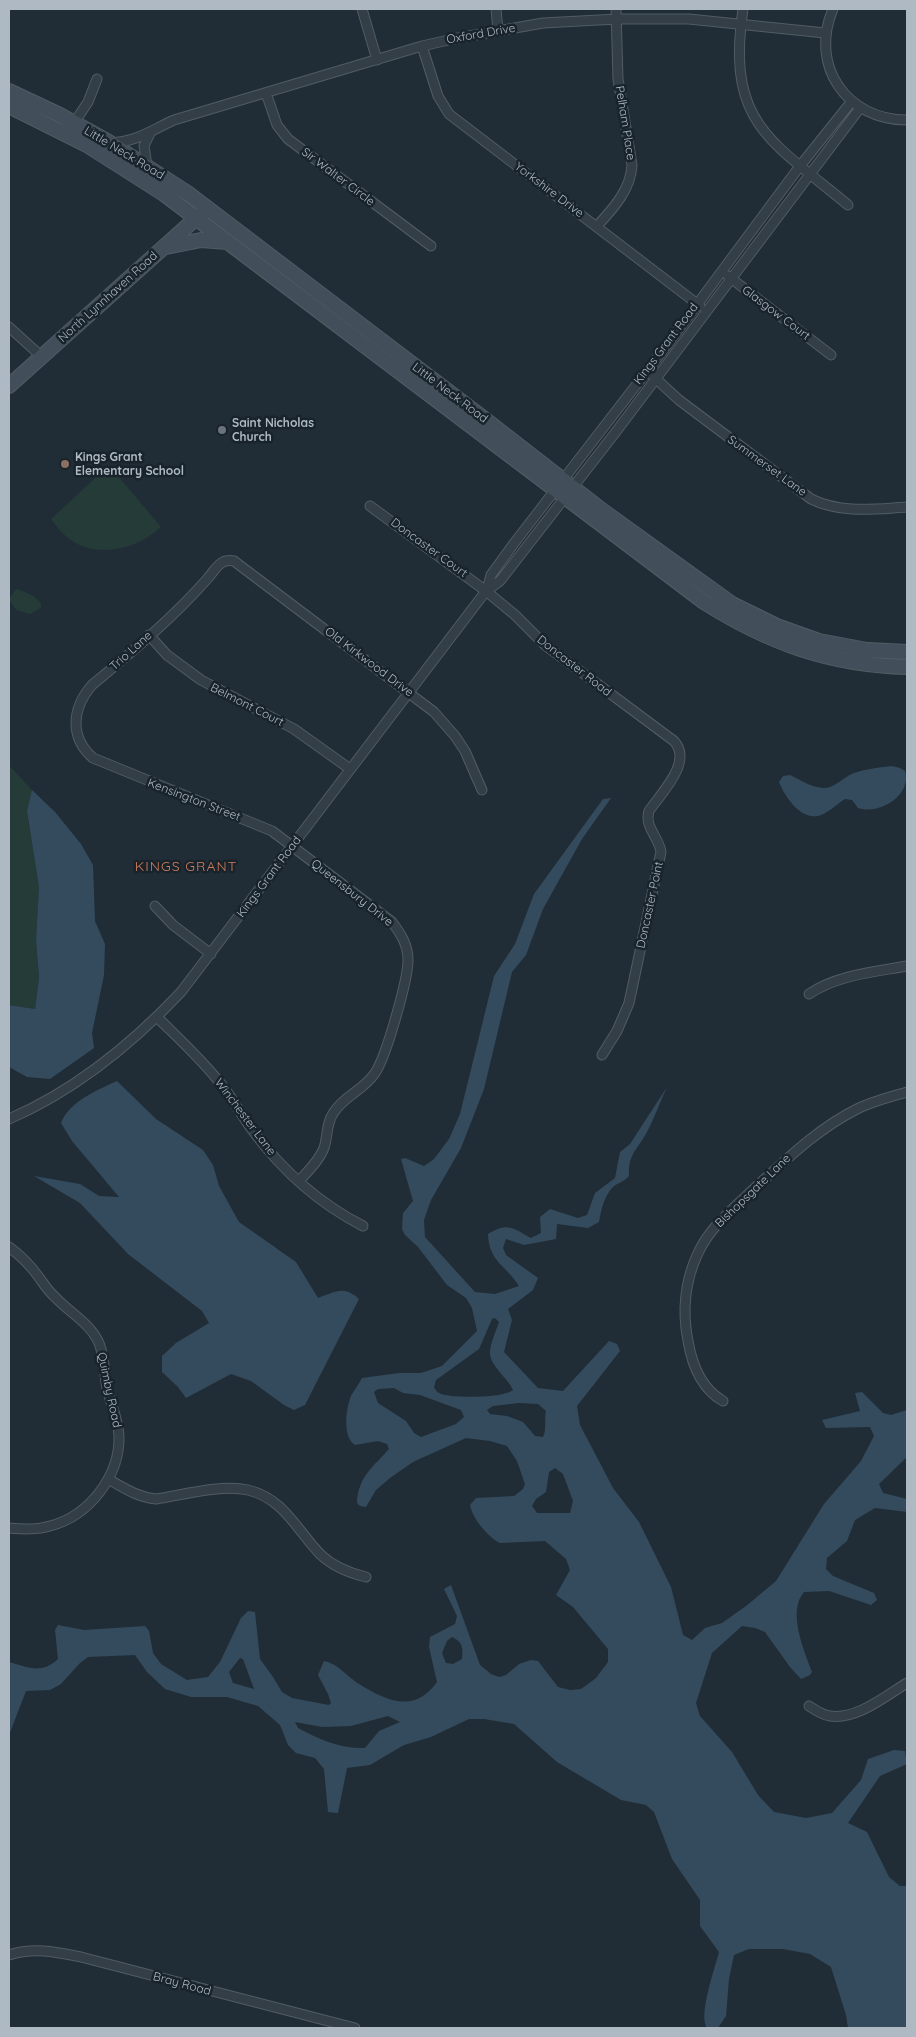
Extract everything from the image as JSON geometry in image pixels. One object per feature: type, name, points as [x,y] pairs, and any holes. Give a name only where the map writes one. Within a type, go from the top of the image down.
[{"type":"street","points":[[362,9],[377,60]]},
{"type":"street","points":[[496,9],[498,30]]},
{"type":"street","name":"Pelham Place","points":[[597,226],[624,192],[632,173],[618,79],[616,9]]},
{"type":"street","points":[[743,9],[739,38],[740,71],[746,103],[759,126],[773,144],[848,205]]},
{"type":"street","points":[[833,9],[826,33],[825,48],[830,69],[841,90],[860,108],[882,118],[907,120]]},
{"type":"street","name":"Oxford Drive","points":[[111,143],[123,142],[150,133],[174,120],[422,46],[498,30],[543,23],[616,19],[689,19],[826,33]]},
{"type":"street","name":"Yorkshire Drive","points":[[422,46],[438,96],[449,114],[597,226],[706,312]]},
{"type":"street","points":[[74,123],[88,102],[96,79]]},
{"type":"street","name":"Little Neck Road","points":[[9,91],[111,143],[147,166],[202,213],[564,489],[679,585],[704,602],[772,639],[819,656],[863,664],[907,666]]},
{"type":"street","name":"Sir Walter Circle","points":[[266,93],[277,125],[288,139],[431,246]]},
{"type":"street","name":"Kings Grant Road","points":[[564,489],[647,371],[800,166],[852,101]]},
{"type":"street","name":"Little Neck Road","points":[[9,106],[94,150],[202,213],[228,242],[564,489],[603,512],[705,586],[754,616],[795,633],[833,644],[867,650],[907,652]]},
{"type":"street","name":"Kings Grant Road","points":[[9,1119],[77,1084],[129,1043],[181,992],[486,591],[492,575],[656,379],[860,108]]},
{"type":"street","points":[[147,166],[144,149],[150,133]]},
{"type":"street","name":"North Lynnhaven Road","points":[[9,386],[202,213]]},
{"type":"street","points":[[163,248],[201,240],[228,242]]},
{"type":"street","name":"Glasgow Court","points":[[722,272],[831,355]]},
{"type":"street","points":[[9,327],[41,356]]},
{"type":"street","name":"Summerset Lane","points":[[647,371],[679,400],[811,499],[846,510],[907,507]]},
{"type":"street","name":"Doncaster Court","points":[[370,506],[486,591]]},
{"type":"street","name":"Trio Lane","points":[[93,758],[82,746],[76,730],[75,720],[80,701],[92,685],[149,636],[194,593],[220,563],[229,560]]},
{"type":"street","name":"Old Kirkwood Drive","points":[[229,560],[234,561],[292,603],[434,712],[455,736],[472,764],[478,784],[482,790]]},
{"type":"street","name":"Doncaster Road","points":[[486,591],[515,615],[545,645],[642,718]]},
{"type":"street","name":"Belmont Court","points":[[149,636],[167,655],[200,680],[294,729],[350,769]]},
{"type":"street","name":"Doncaster Point","points":[[602,1055],[617,1031],[629,1003],[661,852],[660,844],[649,826],[648,816],[650,810],[678,770],[681,758],[677,745],[642,718]]},
{"type":"street","name":"Kensington Street","points":[[93,758],[145,781],[262,826],[292,846]]},
{"type":"street","name":"Queensbury Drive","points":[[292,846],[392,922],[404,941],[408,960],[407,972],[394,1021],[380,1065],[370,1080],[347,1098],[332,1114],[328,1122],[323,1149],[317,1160],[299,1182]]},
{"type":"street","points":[[155,906],[173,925],[211,954]]},
{"type":"street","points":[[809,994],[819,987],[838,980],[907,966]]},
{"type":"street","name":"Winchester Lane","points":[[157,1017],[216,1078],[229,1094],[252,1131],[299,1182],[342,1216],[362,1226]]},
{"type":"street","name":"Bishopsgate Lane","points":[[723,1401],[714,1396],[702,1382],[695,1366],[686,1332],[684,1315],[687,1285],[692,1266],[705,1241],[722,1218],[819,1132],[857,1109],[907,1092]]},
{"type":"street","name":"Quimby Road","points":[[9,1247],[26,1262],[55,1298],[87,1325],[99,1344],[104,1363],[107,1390],[116,1414],[118,1435],[117,1459],[108,1479],[94,1499],[83,1510],[62,1522],[34,1529],[9,1528]]},
{"type":"street","points":[[108,1479],[130,1492],[156,1499],[226,1489],[238,1489],[259,1494],[284,1509],[313,1546],[331,1563],[342,1570],[366,1577]]},
{"type":"street","points":[[809,1706],[821,1714],[830,1716],[849,1715],[907,1683]]},
{"type":"street","name":"Bray Road","points":[[9,1955],[39,1950],[81,1957],[355,2028]]},
{"type":"green space","points":[[105,469],[112,469],[161,527],[140,542],[115,549],[102,550],[78,544],[65,535],[51,519]]},
{"type":"green space","points":[[16,589],[36,598],[41,603],[41,608],[30,614],[16,610],[9,599]]},
{"type":"green space","points":[[9,765],[32,790],[27,812],[39,887],[36,940],[39,977],[35,1009],[9,1005]]},
{"type":"water","points":[[892,766],[905,771],[906,780],[904,788],[899,796],[884,806],[875,809],[858,808],[852,800],[845,799],[825,813],[811,816],[799,811],[794,806],[779,782],[783,776],[790,775],[814,786],[827,788],[854,773]]},
{"type":"water","points":[[32,790],[55,812],[81,844],[93,865],[95,921],[105,944],[104,975],[92,1033],[94,1048],[50,1079],[27,1077],[9,1067],[9,1005],[35,1009],[39,977],[36,940],[39,887],[27,811]]},
{"type":"water","points":[[611,798],[582,839],[543,909],[526,955],[512,972],[484,1089],[461,1148],[431,1200],[424,1220],[425,1237],[475,1292],[495,1294],[519,1286],[491,1251],[488,1234],[505,1227],[519,1231],[531,1238],[541,1233],[540,1217],[550,1209],[578,1218],[587,1215],[595,1193],[615,1178],[620,1152],[630,1144],[667,1087],[646,1134],[631,1158],[629,1176],[614,1186],[607,1195],[599,1222],[588,1228],[557,1224],[556,1239],[524,1245],[506,1239],[503,1248],[506,1255],[538,1278],[533,1290],[508,1309],[512,1320],[504,1352],[538,1388],[563,1391],[609,1341],[617,1344],[620,1351],[577,1406],[580,1425],[613,1488],[639,1522],[671,1587],[683,1635],[692,1640],[705,1628],[722,1623],[776,1581],[824,1504],[861,1461],[874,1436],[870,1427],[826,1428],[822,1420],[860,1411],[855,1393],[862,1392],[883,1413],[891,1415],[907,1410],[907,1457],[879,1484],[883,1493],[907,1499],[907,1512],[875,1508],[855,1520],[847,1541],[827,1558],[826,1569],[833,1576],[874,1593],[877,1600],[871,1605],[829,1591],[804,1592],[799,1600],[797,1620],[801,1642],[812,1672],[801,1679],[765,1632],[742,1626],[712,1653],[696,1703],[700,1716],[732,1752],[758,1795],[774,1812],[806,1818],[832,1813],[861,1780],[868,1759],[894,1750],[905,1751],[907,1764],[880,1776],[848,1823],[867,1832],[889,1877],[900,1886],[907,1886],[907,2028],[848,2028],[846,2015],[831,1967],[810,1954],[783,1949],[749,1949],[734,1955],[729,1979],[726,2016],[718,2028],[707,2028],[705,2022],[706,2002],[719,1952],[700,1926],[700,1900],[672,1859],[654,1812],[646,1805],[621,1800],[557,1762],[514,1724],[484,1719],[469,1719],[431,1737],[404,1745],[370,1765],[347,1768],[338,1813],[328,1812],[324,1769],[315,1758],[296,1753],[288,1745],[280,1725],[258,1706],[227,1697],[191,1697],[165,1689],[147,1672],[135,1655],[88,1657],[61,1684],[50,1690],[26,1691],[9,1735],[9,1662],[34,1668],[46,1667],[52,1664],[58,1659],[55,1630],[58,1625],[84,1630],[145,1626],[149,1631],[153,1653],[161,1664],[187,1680],[208,1677],[220,1662],[241,1618],[248,1611],[255,1612],[260,1659],[282,1692],[292,1698],[329,1705],[331,1703],[318,1675],[324,1661],[338,1667],[354,1681],[380,1695],[400,1701],[410,1701],[428,1692],[437,1682],[429,1647],[430,1637],[455,1624],[457,1616],[444,1589],[451,1585],[480,1665],[491,1674],[499,1677],[506,1675],[519,1664],[531,1660],[538,1661],[558,1687],[570,1690],[581,1689],[596,1678],[608,1662],[608,1649],[573,1607],[556,1595],[570,1570],[566,1559],[545,1541],[500,1543],[486,1532],[471,1510],[470,1505],[476,1498],[514,1496],[523,1489],[525,1484],[517,1461],[507,1446],[490,1441],[466,1438],[413,1462],[376,1490],[366,1507],[360,1506],[357,1503],[360,1486],[367,1473],[389,1449],[387,1444],[378,1441],[355,1445],[348,1436],[346,1422],[351,1396],[362,1378],[399,1373],[421,1373],[442,1366],[477,1331],[472,1308],[466,1298],[447,1285],[402,1229],[403,1213],[413,1201],[401,1159],[405,1158],[424,1166],[434,1159],[449,1139],[460,1114],[494,976],[515,944],[534,894],[603,799]],"holes":[[[495,1318],[499,1322],[491,1346],[491,1358],[513,1390],[500,1395],[477,1397],[438,1393],[434,1387],[436,1380],[479,1349],[492,1319]],[[394,1388],[403,1393],[420,1395],[461,1410],[464,1417],[456,1424],[421,1437],[414,1433],[406,1421],[378,1403],[374,1392],[378,1389]],[[519,1403],[538,1404],[546,1411],[543,1437],[535,1436],[523,1422],[507,1416],[490,1414],[487,1410],[493,1406]],[[555,1468],[563,1474],[573,1501],[570,1513],[537,1513],[532,1506],[536,1499],[546,1492],[549,1472]],[[452,1637],[461,1646],[462,1659],[453,1664],[446,1663],[442,1653],[447,1641]],[[240,1658],[243,1659],[254,1689],[233,1683],[229,1672]],[[388,1716],[400,1722],[379,1731],[365,1748],[347,1747],[322,1739],[298,1728],[295,1722],[322,1727],[351,1726]]]},
{"type":"water","points":[[117,1081],[156,1119],[203,1150],[213,1165],[219,1186],[239,1222],[296,1262],[318,1298],[344,1291],[359,1299],[305,1405],[294,1410],[251,1381],[231,1374],[186,1398],[178,1387],[162,1372],[162,1356],[176,1343],[209,1323],[202,1311],[128,1254],[80,1203],[34,1176],[80,1184],[99,1196],[119,1197],[72,1141],[61,1123],[70,1109],[77,1103]]},
{"type":"place","name":"Saint Nicholas Church","points":[[222,430]]},
{"type":"place","name":"Kings Grant Elementary School","points":[[65,464]]},
{"type":"district","name":"KINGS GRANT","points":[[186,867]]}]
